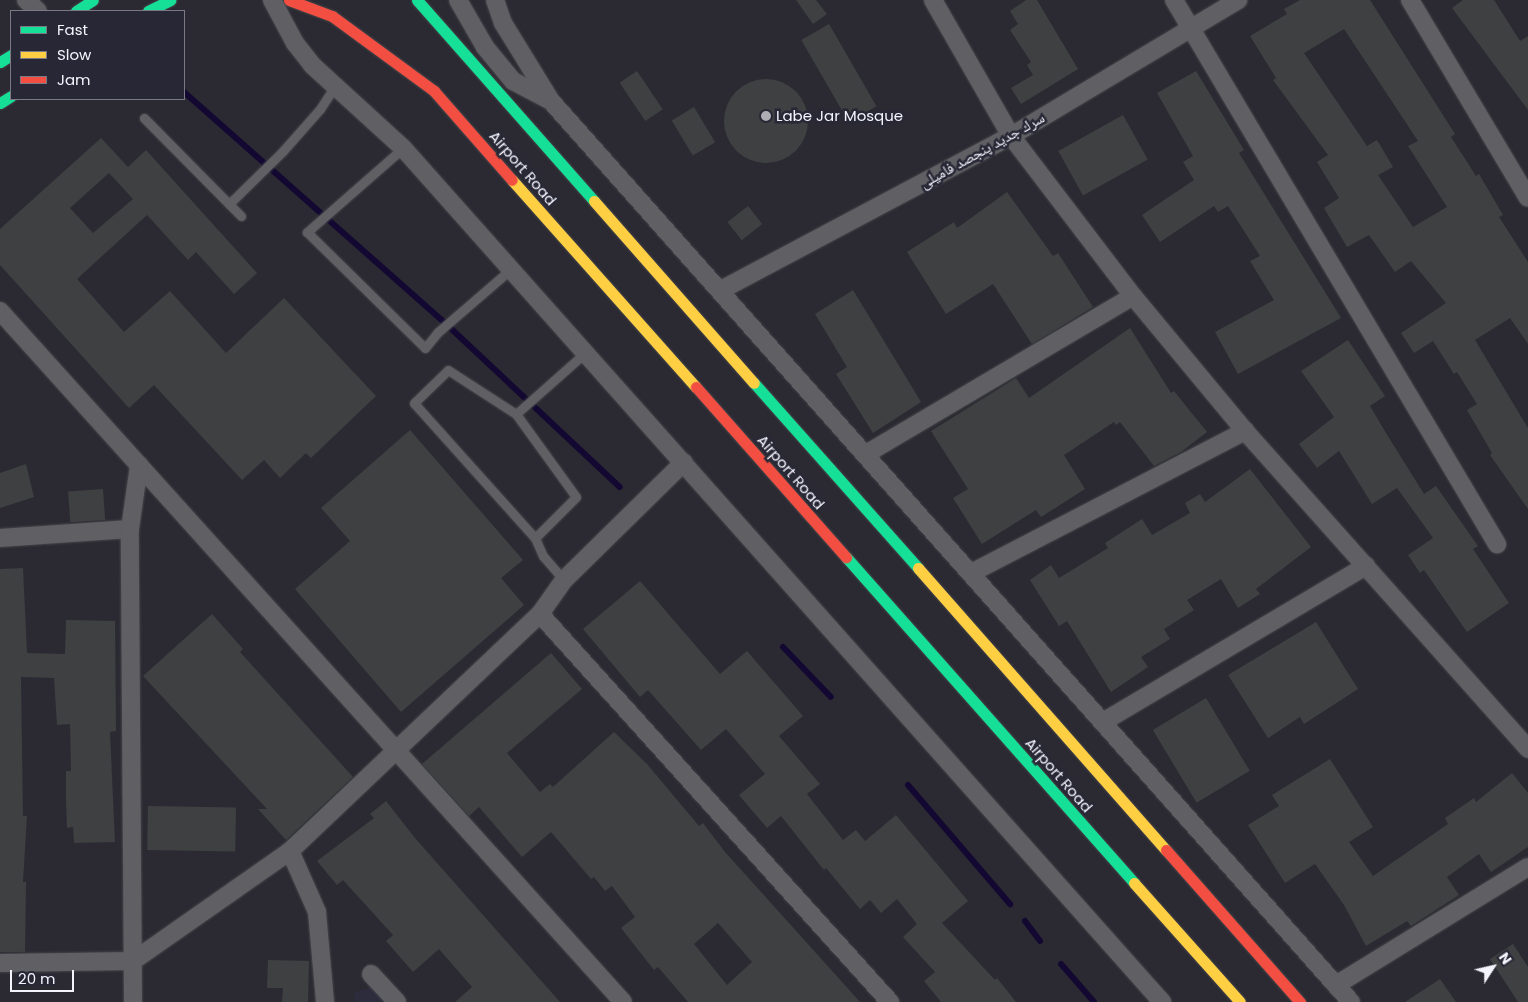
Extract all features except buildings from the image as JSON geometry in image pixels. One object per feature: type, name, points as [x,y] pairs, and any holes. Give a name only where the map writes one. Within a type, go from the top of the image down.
[{"type":"main road","points":[[78,10],[93,0]]},
{"type":"main road","points":[[150,10],[171,0]]},
{"type":"main road","name":"Airport Road","points":[[289,0],[332,16],[381,49],[434,91],[1240,1002]]},
{"type":"main road","name":"Airport Road","points":[[417,0],[1300,1002]]},
{"type":"street","points":[[26,0],[37,10]]},
{"type":"street","points":[[272,0],[295,43],[335,86],[404,148],[1162,1002]]},
{"type":"street","points":[[458,0],[485,47],[514,81],[551,101]]},
{"type":"street","points":[[495,0],[504,23],[551,101],[721,290],[1351,1002]]},
{"type":"street","points":[[933,0],[1011,136],[1133,296],[1245,431],[1528,749]]},
{"type":"street","points":[[1174,0],[1497,544]]},
{"type":"street","name":"سرك جدید پنجصد فامیلی","points":[[721,290],[1011,136],[1238,0]]},
{"type":"street","points":[[1410,0],[1528,198]]},
{"type":"street","points":[[866,454],[1133,296]]},
{"type":"street","points":[[0,311],[623,1002]]},
{"type":"street","points":[[971,573],[1245,431]]},
{"type":"street","points":[[0,963],[133,961],[290,851],[398,751],[540,614],[564,580],[650,493],[684,462]]},
{"type":"street","points":[[133,1002],[130,529],[139,465]]},
{"type":"street","points":[[0,538],[130,529]]},
{"type":"street","points":[[1103,722],[1366,566]]},
{"type":"street","points":[[540,614],[890,1002]]},
{"type":"street","points":[[290,851],[317,912],[325,1002]]},
{"type":"street","points":[[1336,985],[1528,867]]},
{"type":"street","points":[[370,974],[397,1002]]},
{"type":"lane","points":[[229,204],[282,152],[320,109],[335,86]]},
{"type":"lane","points":[[144,118],[241,216]]},
{"type":"lane","points":[[404,148],[308,232],[424,348],[438,332],[511,269]]},
{"type":"lane","points":[[516,414],[586,352]]},
{"type":"lane","points":[[535,538],[576,497],[516,414],[448,370],[414,403],[535,538],[544,556],[564,580]]},
{"type":"shaded area","points":[[372,987],[386,1002],[354,1002],[354,993]]},
{"type":"waterway","points":[[185,93],[444,322],[620,487]]},
{"type":"waterway","points":[[783,647],[831,697]]},
{"type":"waterway","points":[[908,785],[1010,904]]},
{"type":"waterway","points":[[1025,921],[1040,941]]},
{"type":"waterway","points":[[1061,964],[1094,1002]]},
{"type":"traffic: fast","points":[[78,10],[93,0]]},
{"type":"traffic: fast","points":[[150,10],[171,0]]},
{"type":"traffic: fast","points":[[417,0],[594,201]]},
{"type":"traffic: fast","points":[[0,62],[10,56]]},
{"type":"traffic: fast","points":[[0,103],[10,97]]},
{"type":"traffic: fast","points":[[754,383],[918,568]]},
{"type":"traffic: fast","points":[[846,557],[1134,883]]},
{"type":"traffic: slow","points":[[512,180],[696,387]]},
{"type":"traffic: slow","points":[[594,201],[754,383]]},
{"type":"traffic: slow","points":[[918,568],[1166,850]]},
{"type":"traffic: slow","points":[[1134,883],[1240,1002]]},
{"type":"traffic: jam","points":[[289,0],[332,16],[434,91],[512,180]]},
{"type":"traffic: jam","points":[[696,387],[846,557]]},
{"type":"traffic: jam","points":[[1166,850],[1300,1002]]},
{"type":"place","name":"Labe Jar Mosque","points":[[766,116]]}]
